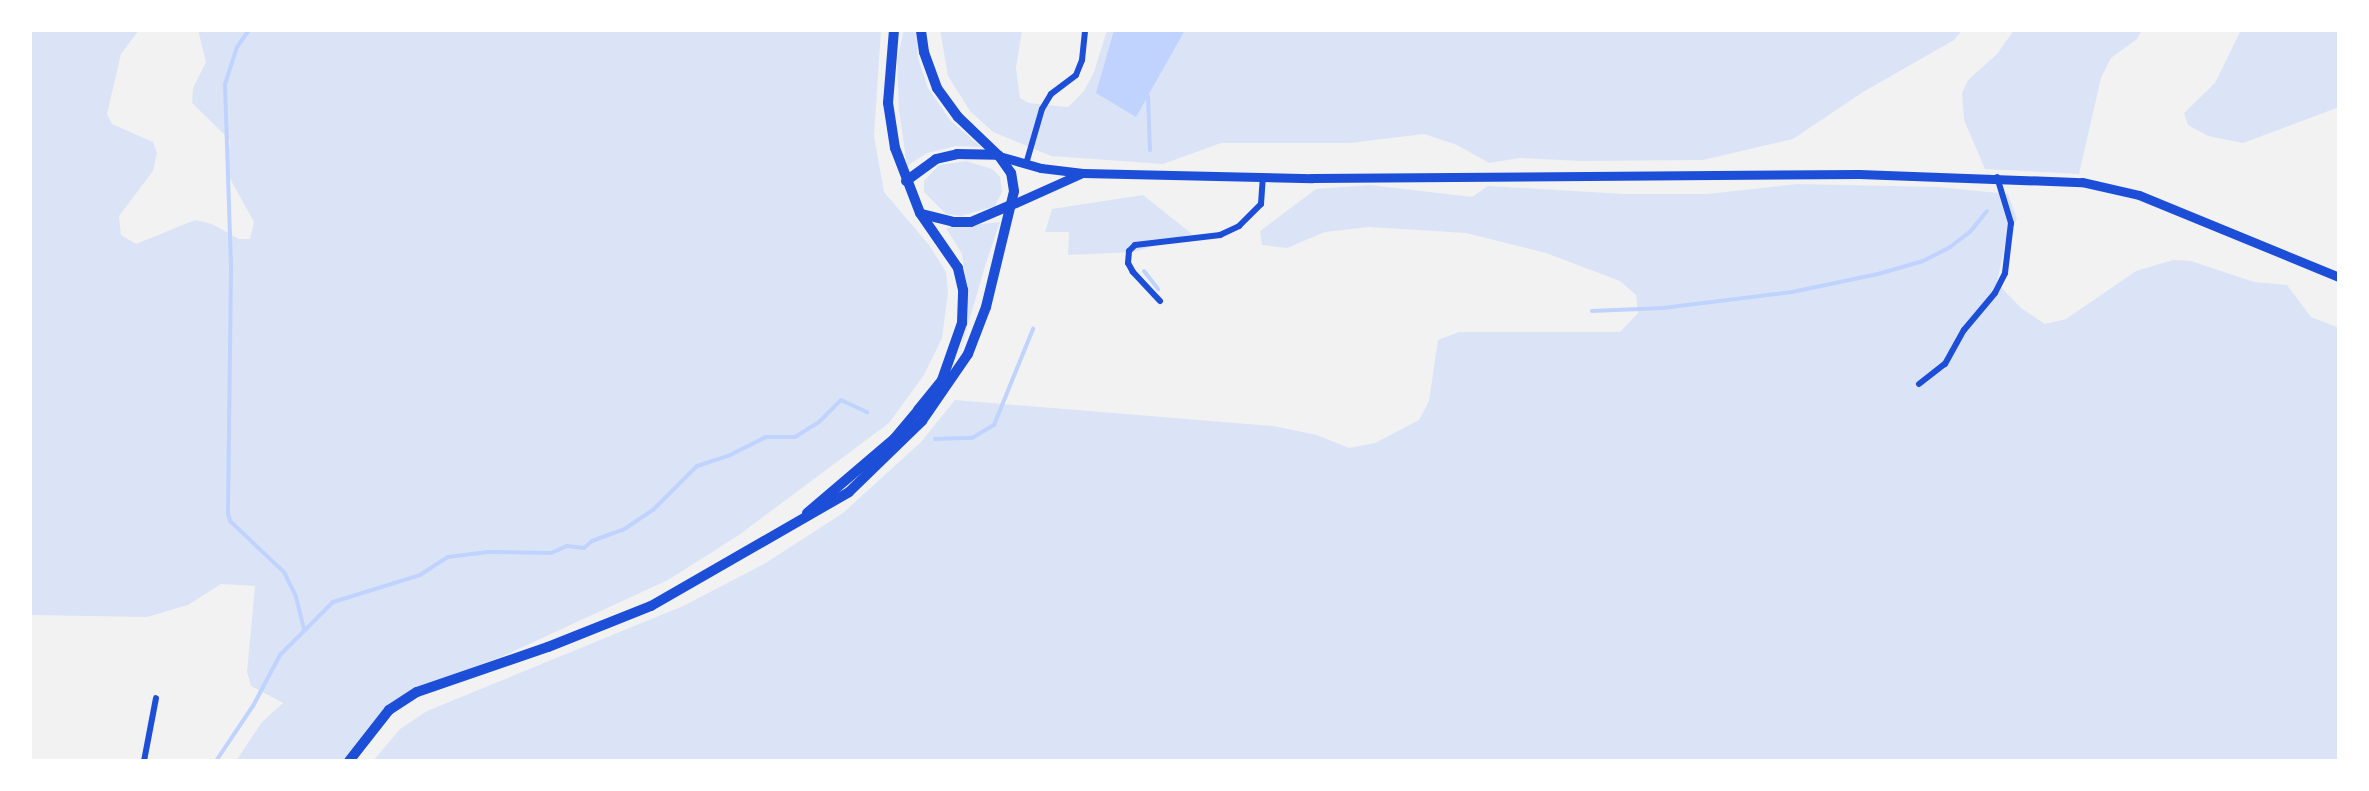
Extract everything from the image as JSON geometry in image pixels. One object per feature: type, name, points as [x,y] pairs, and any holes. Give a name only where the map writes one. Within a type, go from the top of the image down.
[{"type":"highway","points":[[799,520],[894,439],[942,380],[962,323],[963,290],[954,258],[920,213],[895,148],[888,103],[894,30]]},
{"type":"highway","points":[[349,761],[389,710],[417,692],[548,647],[651,606],[849,492],[922,421],[953,381],[986,307],[1014,191],[1011,173],[999,156],[958,117],[937,88],[924,52],[921,30]]},
{"type":"highway","points":[[906,181],[936,159],[983,152],[999,156]]},
{"type":"highway","points":[[920,213],[953,222],[971,222],[1011,205]]},
{"type":"main road","points":[[999,156],[1026,164],[1083,173],[1263,177],[1997,177],[2082,182],[2139,195],[2339,277]]},
{"type":"main road","points":[[1011,205],[1083,173]]},
{"type":"street","points":[[1026,164],[1042,109],[1051,94],[1076,75],[1082,60],[1085,30]]},
{"type":"street","points":[[1160,301],[1133,272],[1128,263],[1129,251],[1135,245],[1146,243],[1220,235],[1239,226],[1261,204],[1263,177]]},
{"type":"street","points":[[1919,384],[1945,364],[1964,330],[1995,293],[2005,273],[2011,223],[1997,177]]},
{"type":"street","points":[[144,761],[156,698]]},
{"type":"shaded area","points":[[30,30],[139,30],[121,54],[107,114],[112,124],[153,142],[157,153],[153,171],[119,216],[121,235],[136,244],[195,220],[212,224],[239,239],[250,239],[254,222],[227,173],[230,140],[192,103],[193,88],[206,62],[198,30],[881,30],[874,136],[884,192],[929,245],[946,272],[948,293],[942,338],[924,375],[889,423],[739,535],[668,580],[503,656],[416,689],[384,711],[344,761],[236,761],[262,722],[283,703],[251,686],[247,672],[255,586],[221,584],[188,605],[147,617],[30,615]]},
{"type":"shaded area","points":[[904,30],[917,30],[918,58],[928,88],[950,120],[981,147],[956,146],[927,153],[907,166],[899,110],[897,59]]},
{"type":"shaded area","points":[[940,30],[1022,30],[1016,68],[1020,98],[1029,103],[1068,107],[1084,91],[1094,72],[1107,30],[1962,30],[1954,40],[1863,92],[1793,139],[1703,160],[1520,158],[1489,163],[1457,145],[1424,134],[1350,143],[1221,143],[1163,164],[1051,156],[993,132],[970,111],[948,76]]},
{"type":"shaded area","points":[[2014,30],[2142,30],[2137,39],[2111,58],[2101,78],[2079,174],[1985,169],[1964,120],[1962,93],[1968,80],[1997,54]]},
{"type":"shaded area","points":[[2241,30],[2339,30],[2339,107],[2243,143],[2208,136],[2188,125],[2184,113],[2215,83]]},
{"type":"shaded area","points":[[966,161],[992,169],[1000,177],[1002,192],[995,206],[961,216],[946,214],[924,192],[924,181],[939,165]]},
{"type":"shaded area","points":[[1797,184],[1939,187],[2008,194],[2017,219],[2006,239],[1997,283],[2021,308],[2045,324],[2066,319],[2136,271],[2173,260],[2191,261],[2254,282],[2287,285],[2311,317],[2339,328],[2339,761],[373,761],[400,729],[427,711],[683,606],[764,564],[843,513],[921,442],[955,400],[1273,426],[1317,435],[1349,448],[1375,443],[1419,420],[1429,401],[1438,340],[1459,332],[1620,332],[1638,313],[1636,295],[1620,281],[1546,253],[1466,233],[1369,227],[1325,232],[1287,248],[1262,245],[1260,231],[1316,189],[1370,185],[1472,197],[1488,186],[1624,194],[1707,194]]},
{"type":"shaded area","points":[[1143,195],[1192,234],[1134,252],[1068,255],[1069,232],[1045,232],[1052,209]]},
{"type":"shaded area","points":[[1000,222],[959,355],[968,317],[967,287],[962,254],[946,228]]},
{"type":"water","points":[[1114,30],[1185,30],[1136,117],[1096,93]]},
{"type":"waterway","points":[[249,30],[237,47],[225,85],[231,267],[228,513],[230,521],[284,572],[296,597],[304,630]]},
{"type":"waterway","points":[[1148,96],[1150,150]]},
{"type":"waterway","points":[[1592,311],[1663,308],[1792,292],[1878,274],[1923,261],[1950,247],[1970,232],[1987,211]]},
{"type":"waterway","points":[[1144,271],[1158,289]]},
{"type":"waterway","points":[[935,439],[972,438],[994,425],[1033,329]]},
{"type":"waterway","points":[[216,761],[253,706],[280,655],[333,602],[420,575],[448,557],[488,552],[551,553],[567,546],[584,548],[592,541],[623,530],[653,510],[697,466],[730,455],[766,437],[795,437],[819,422],[841,400],[867,412]]}]
